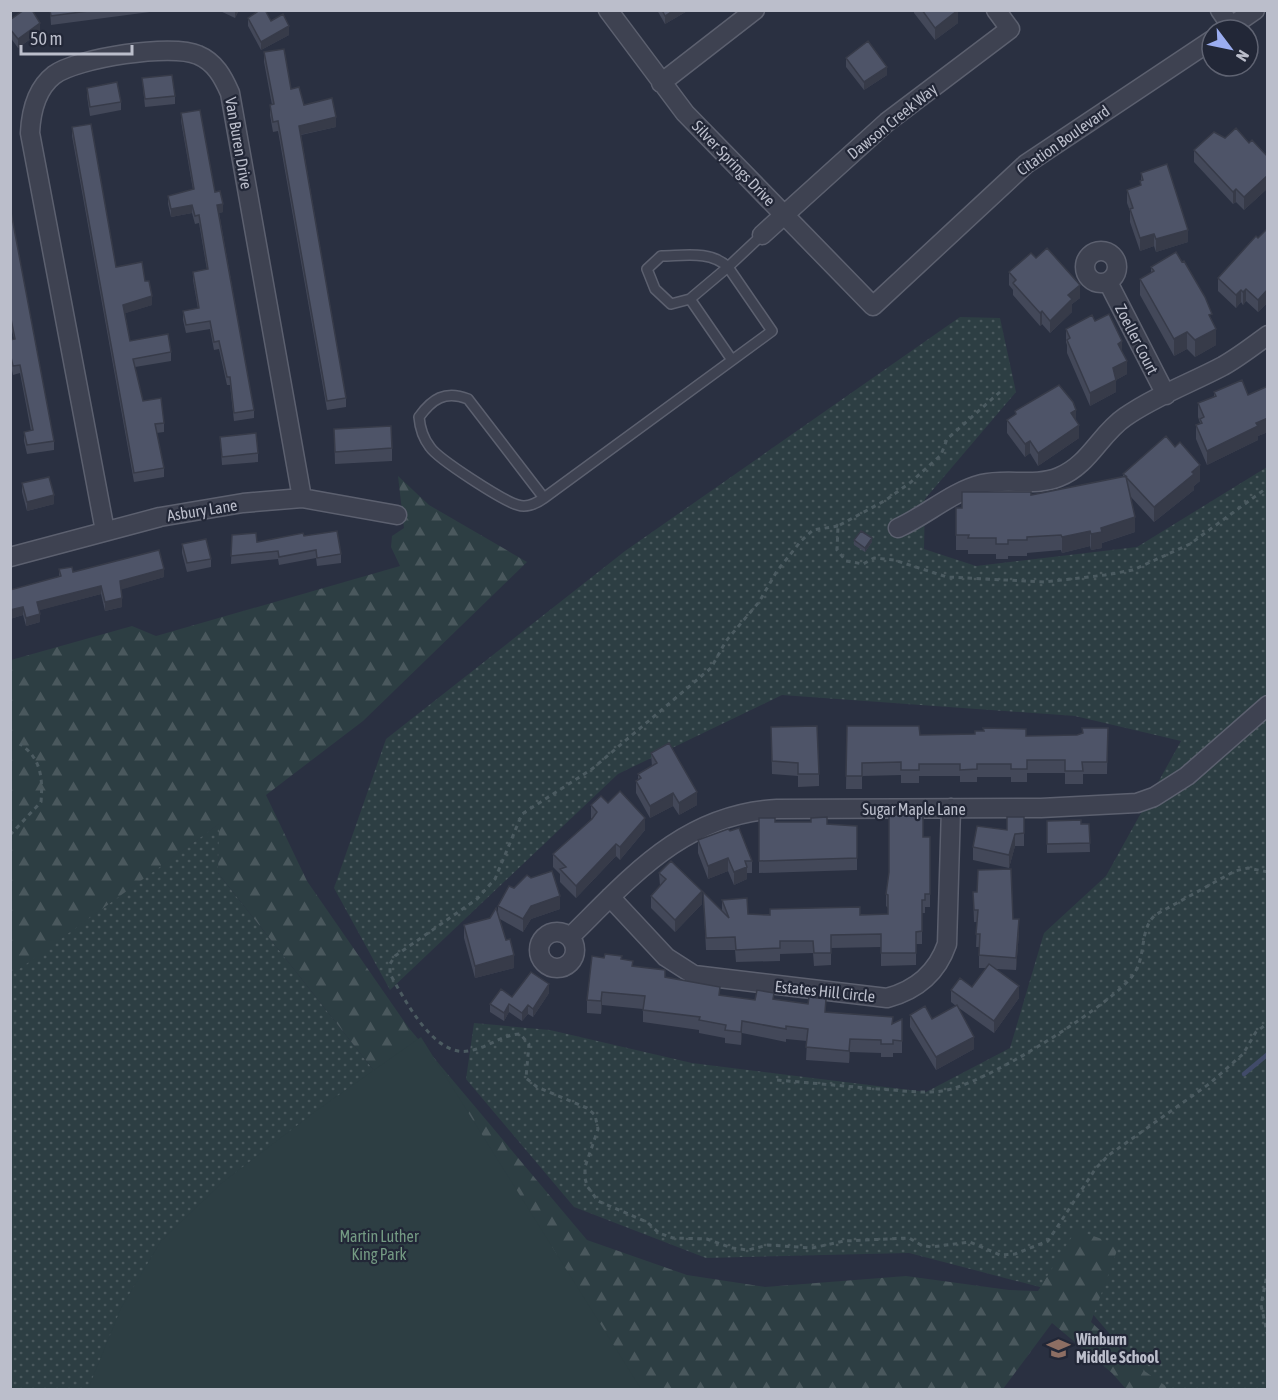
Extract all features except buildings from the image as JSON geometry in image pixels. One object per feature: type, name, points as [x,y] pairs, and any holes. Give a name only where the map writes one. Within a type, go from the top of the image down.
[{"type":"street","name":"Silver Springs Drive","points":[[608,10],[685,113],[873,306]]},
{"type":"street","points":[[661,83],[755,10]]},
{"type":"street","name":"Dawson Creek Way","points":[[762,235],[887,122],[1010,29],[996,10]]},
{"type":"street","name":"Citation Boulevard","points":[[873,306],[1026,164],[1200,48]]},
{"type":"street","name":"Van Buren Drive","points":[[105,531],[30,134],[35,104],[42,89],[53,76],[69,66],[86,61],[184,51],[206,59],[224,78],[230,93],[302,498]]},
{"type":"street","name":"Zoeller Court","points":[[1108,282],[1166,395]]},
{"type":"street","points":[[898,528],[974,487],[992,482],[1050,480],[1076,469],[1094,451],[1105,433],[1126,416],[1239,356],[1268,335]]},
{"type":"street","name":"Asbury Lane","points":[[10,557],[105,531],[203,508],[302,498],[396,515]]},
{"type":"street","name":"Sugar Maple Lane","points":[[570,937],[610,897],[666,847],[709,823],[755,810],[1041,808],[1137,803],[1154,797],[1187,776],[1268,705]]},
{"type":"street","name":"Estates Hill Circle","points":[[610,897],[666,957],[694,975],[887,998],[920,984],[932,973],[942,958],[947,944],[951,808]]},
{"type":"lane","points":[[544,498],[468,399],[457,395],[437,397],[419,417],[421,432],[431,449],[509,502],[520,506],[536,504],[772,331],[728,267],[722,261],[702,255],[661,256],[646,269],[655,289],[671,304],[690,299],[728,267],[762,235]]},
{"type":"lane","points":[[690,299],[732,360]]},
{"type":"path","points":[[1000,392],[947,439],[942,455],[911,482],[886,500],[838,526],[813,530],[777,571],[759,602],[726,642],[711,669],[592,769],[522,814],[495,879],[477,899],[395,956],[390,964],[390,974],[430,1035],[452,1050],[468,1051],[505,1035],[520,1034],[529,1044],[526,1078],[537,1087],[587,1108],[596,1115],[598,1129],[585,1167],[587,1186],[598,1201],[647,1222],[659,1233],[673,1238],[707,1239],[732,1248],[748,1250],[768,1245],[812,1248],[844,1242],[909,1238],[921,1245],[931,1247],[970,1242],[1000,1256],[1015,1254],[1048,1241],[1096,1168],[1109,1155],[1209,1084],[1243,1054],[1256,1032],[1268,1023]]},
{"type":"path","points":[[838,526],[837,550],[846,561],[863,564],[874,558],[894,560],[947,577],[1045,582],[1133,570],[1158,560],[1190,543],[1268,487]]},
{"type":"path","points":[[10,835],[41,802],[40,772],[33,753],[20,744]]},
{"type":"path","points":[[777,1080],[919,1092],[943,1091],[969,1083],[993,1072],[1057,1033],[1104,1002],[1127,983],[1138,970],[1146,946],[1144,935],[1149,921],[1155,915],[1235,871],[1248,868],[1268,872]]},
{"type":"path","points":[[1268,1270],[1262,1305],[1268,1337]]},
{"type":"green space","points":[[960,317],[1000,318],[1016,392],[925,499],[924,549],[976,566],[1137,547],[1267,467],[1267,1389],[1157,1389],[1078,1297],[909,1253],[706,1258],[574,1207],[466,1079],[474,1023],[550,1030],[692,1063],[926,1092],[1010,1048],[1044,933],[1106,876],[1181,741],[1075,716],[782,695],[618,774],[390,990],[334,888],[386,739],[625,551]]},
{"type":"green space","points":[[398,476],[429,505],[527,562],[363,721],[266,795],[307,881],[408,1027],[587,1240],[687,1275],[765,1287],[906,1276],[1009,1290],[1038,1291],[1076,1230],[1119,1245],[1091,1322],[1143,1370],[1170,1389],[1126,1389],[1112,1373],[1052,1323],[1003,1389],[438,1389],[420,1129],[218,873],[219,824],[11,975],[11,660],[132,626],[156,636],[400,566],[391,547],[392,536],[404,528]]},
{"type":"green space","points":[[220,823],[218,873],[420,1129],[438,1389],[11,1389],[10,975]]},
{"type":"green space","name":"Martin Luther King Park","points":[[421,1037],[641,1389],[88,1389],[121,1308],[161,1241],[223,1182],[316,1111]]},
{"type":"waterway","points":[[1244,1074],[1268,1054]]},
{"type":"place","name":"Winburn Middle School","points":[[1058,1348]]}]
